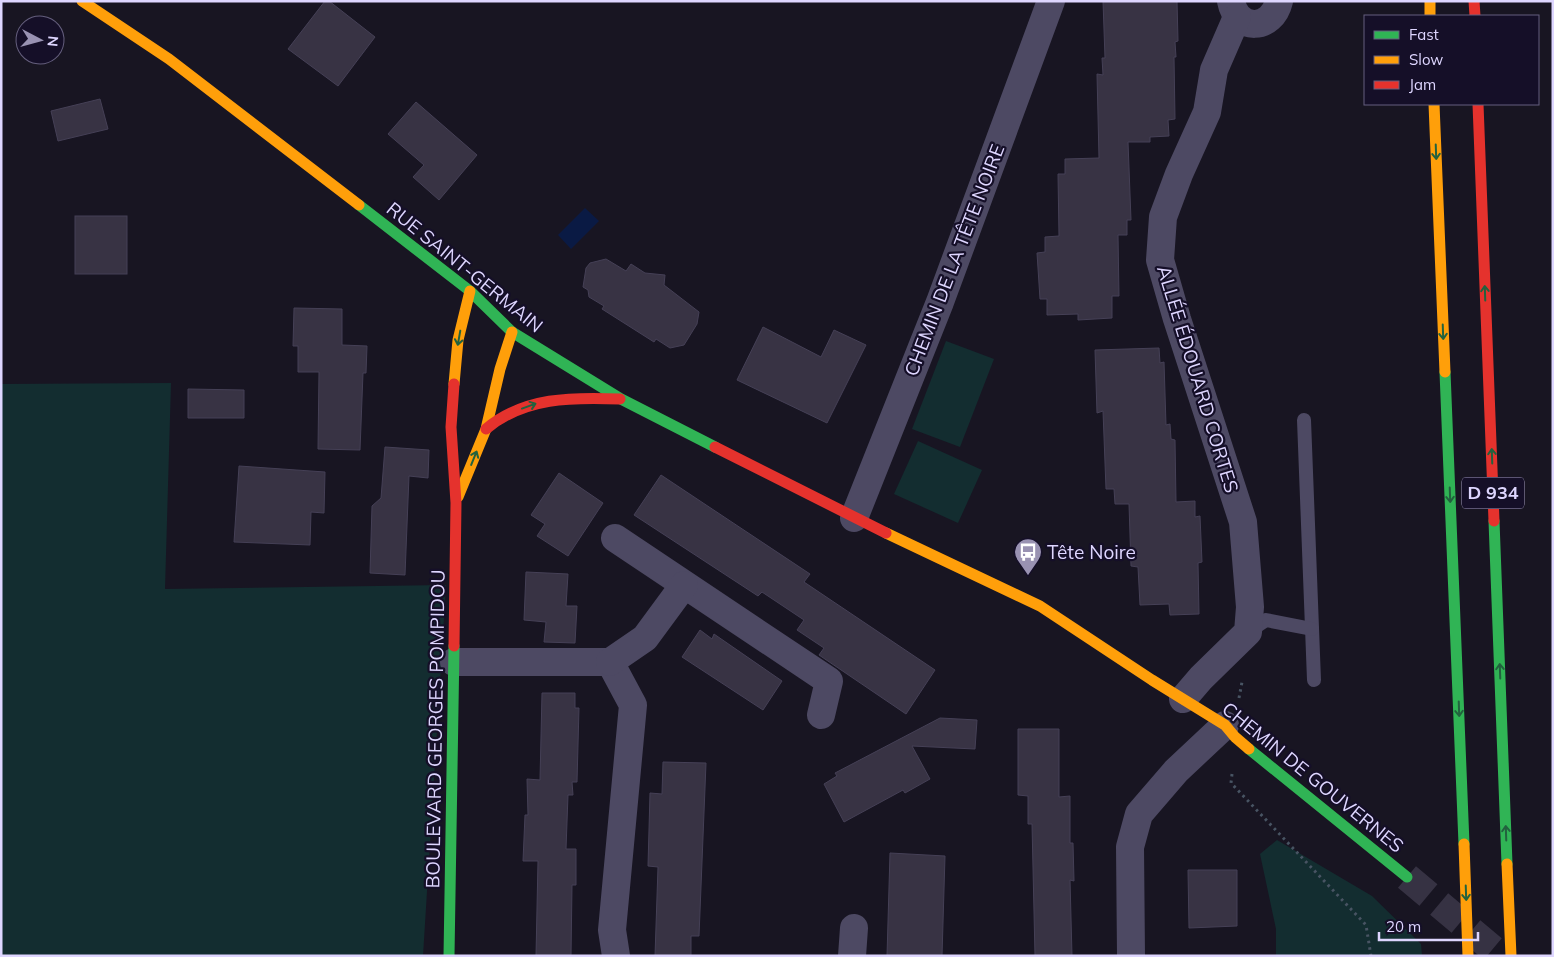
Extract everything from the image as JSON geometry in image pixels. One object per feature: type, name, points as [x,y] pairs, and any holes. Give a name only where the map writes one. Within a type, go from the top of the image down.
[{"type":"main road","name":"RUE SAINT-GERMAIN","points":[[82,1],[169,60],[351,198],[470,291],[512,332],[621,399],[854,518]]},
{"type":"main road","points":[[1430,1],[1430,15]]},
{"type":"main road","points":[[1474,1],[1474,15]]},
{"type":"main road","name":"D 934","points":[[1434,105],[1468,956]]},
{"type":"main road","name":"D 934","points":[[1478,105],[1511,956]]},
{"type":"main road","name":"BOULEVARD GEORGES POMPIDOU","points":[[448,956],[456,503],[451,427],[458,340],[470,291]]},
{"type":"main road","name":"BOULEVARD GEORGES POMPIDOU","points":[[456,503],[486,429],[500,369],[512,332]]},
{"type":"main road","points":[[486,429],[505,415],[540,402],[576,397],[621,399]]},
{"type":"main road","name":"CHEMIN DE GOUVERNES","points":[[854,518],[1040,606],[1152,680],[1225,725],[1235,737],[1408,877]]},
{"type":"street","name":"CHEMIN DE LA TÊTE NOIRE","points":[[854,518],[940,302],[1051,1]]},
{"type":"street","name":"ALLÉE ÉDOUARD CORTES","points":[[1248,632],[1250,607],[1243,522],[1177,319],[1160,260],[1162,217],[1207,112],[1214,70],[1234,9],[1252,24],[1259,24],[1273,16],[1279,1]]},
{"type":"street","points":[[615,538],[829,681],[821,715]]},
{"type":"street","points":[[454,662],[610,662],[645,638],[684,584]]},
{"type":"street","points":[[1183,699],[1248,632]]},
{"type":"street","points":[[610,662],[633,705],[612,930],[616,956]]},
{"type":"street","points":[[1131,956],[1130,847],[1139,814],[1176,771],[1225,725]]},
{"type":"street","points":[[852,956],[854,928]]},
{"type":"lane","points":[[1304,420],[1314,680]]},
{"type":"lane","points":[[1248,632],[1266,620],[1312,630]]},
{"type":"path","points":[[1233,764],[1231,783],[1366,926],[1371,956]]},
{"type":"green space","points":[[946,341],[994,359],[960,447],[912,429]]},
{"type":"green space","points":[[171,383],[165,589],[446,585],[423,956],[1,956],[1,384]]},
{"type":"green space","points":[[918,441],[982,470],[958,523],[894,494]]},
{"type":"green space","points":[[1277,840],[1372,896],[1421,944],[1422,956],[1276,956],[1276,929],[1260,854]]},
{"type":"water","points":[[585,208],[599,221],[571,249],[558,235]]},
{"type":"building","points":[[325,1],[329,1],[375,37],[338,86],[288,49]]},
{"type":"building","points":[[1103,1],[1177,1],[1178,41],[1175,42],[1176,57],[1174,57],[1175,119],[1168,120],[1169,136],[1150,137],[1150,142],[1128,142],[1131,220],[1127,220],[1127,235],[1118,235],[1119,296],[1112,296],[1112,318],[1078,320],[1078,314],[1047,315],[1047,299],[1040,299],[1037,253],[1045,252],[1045,237],[1059,236],[1058,174],[1065,174],[1065,159],[1099,158],[1097,74],[1103,75],[1102,58],[1105,58]]},
{"type":"building","points":[[100,99],[108,129],[58,141],[51,111]]},
{"type":"building","points":[[416,102],[477,155],[439,200],[413,177],[424,165],[388,134]]},
{"type":"building","points":[[75,216],[127,216],[127,274],[75,274]]},
{"type":"building","points":[[606,259],[626,271],[631,264],[645,273],[665,275],[664,285],[699,312],[697,324],[684,345],[670,348],[656,339],[654,342],[602,309],[604,306],[589,297],[588,290],[583,287],[586,268],[590,263]]},
{"type":"building","points":[[294,308],[342,309],[342,345],[367,346],[366,373],[363,373],[360,450],[318,449],[319,372],[298,372],[298,346],[293,346]]},
{"type":"building","points":[[763,327],[821,357],[834,330],[866,345],[827,423],[737,380]]},
{"type":"building","points":[[1159,348],[1160,363],[1164,362],[1166,425],[1170,424],[1171,439],[1175,440],[1176,502],[1195,501],[1195,517],[1200,516],[1202,562],[1198,563],[1199,614],[1170,615],[1169,604],[1140,605],[1138,567],[1131,566],[1129,504],[1115,504],[1114,489],[1106,489],[1103,411],[1097,413],[1095,350]]},
{"type":"building","points":[[188,389],[244,390],[244,418],[188,418]]},
{"type":"building","points":[[385,447],[429,450],[428,478],[409,476],[405,575],[370,573],[372,506],[381,498]]},
{"type":"building","points":[[239,466],[325,472],[324,513],[311,512],[310,545],[234,542]]},
{"type":"building","points":[[559,473],[603,503],[568,556],[537,536],[545,524],[531,515]]},
{"type":"building","points":[[661,475],[810,574],[804,582],[935,670],[906,714],[819,655],[824,648],[797,630],[804,620],[762,592],[758,596],[634,515]]},
{"type":"building","points":[[526,572],[568,574],[566,606],[577,606],[575,643],[544,642],[546,622],[524,620]]},
{"type":"building","points":[[700,630],[712,639],[714,634],[782,681],[763,710],[682,657]]},
{"type":"building","points":[[542,693],[575,693],[575,708],[579,708],[577,782],[572,782],[573,795],[568,795],[566,849],[576,849],[576,885],[572,885],[571,956],[536,956],[538,861],[523,861],[525,815],[528,815],[527,779],[540,780]]},
{"type":"building","points":[[940,718],[977,720],[975,749],[912,746],[930,779],[905,793],[903,790],[844,822],[824,784],[837,776],[835,773]]},
{"type":"building","points":[[1018,729],[1059,729],[1059,797],[1070,796],[1070,843],[1073,843],[1074,881],[1070,880],[1072,956],[1035,956],[1032,824],[1028,824],[1028,796],[1018,795]]},
{"type":"building","points":[[663,762],[706,763],[699,936],[691,936],[691,956],[655,956],[658,867],[648,866],[650,793],[662,794]]},
{"type":"building","points":[[890,853],[945,856],[942,956],[887,956]]},
{"type":"building","points":[[1188,870],[1237,870],[1237,926],[1189,928]]},
{"type":"tunnel","points":[[1407,877],[1501,956]]},
{"type":"traffic: fast","points":[[359,205],[470,291],[512,332],[621,399],[715,447]]},
{"type":"traffic: fast","points":[[1445,372],[1464,844]]},
{"type":"traffic: fast","points":[[1494,521],[1507,864]]},
{"type":"traffic: fast","points":[[449,956],[454,646]]},
{"type":"traffic: fast","points":[[1249,749],[1407,877]]},
{"type":"traffic: slow","points":[[82,1],[169,59],[359,205]]},
{"type":"traffic: slow","points":[[1430,1],[1430,15]]},
{"type":"traffic: slow","points":[[1434,105],[1445,372]]},
{"type":"traffic: slow","points":[[454,384],[458,340],[470,291]]},
{"type":"traffic: slow","points":[[458,497],[486,429],[500,369],[512,332]]},
{"type":"traffic: slow","points":[[886,533],[1040,606],[1152,680],[1225,725],[1249,749]]},
{"type":"traffic: slow","points":[[1464,844],[1468,956]]},
{"type":"traffic: slow","points":[[1507,864],[1511,956]]},
{"type":"traffic: jam","points":[[1474,1],[1475,15]]},
{"type":"traffic: jam","points":[[1478,105],[1494,521]]},
{"type":"traffic: jam","points":[[454,384],[451,427],[456,503],[454,646]]},
{"type":"traffic: jam","points":[[486,429],[501,418],[516,411],[549,401],[584,398],[620,399]]},
{"type":"traffic: jam","points":[[715,447],[886,533]]},
{"type":"place","name":"Tête Noire","points":[[1028,576]]}]
